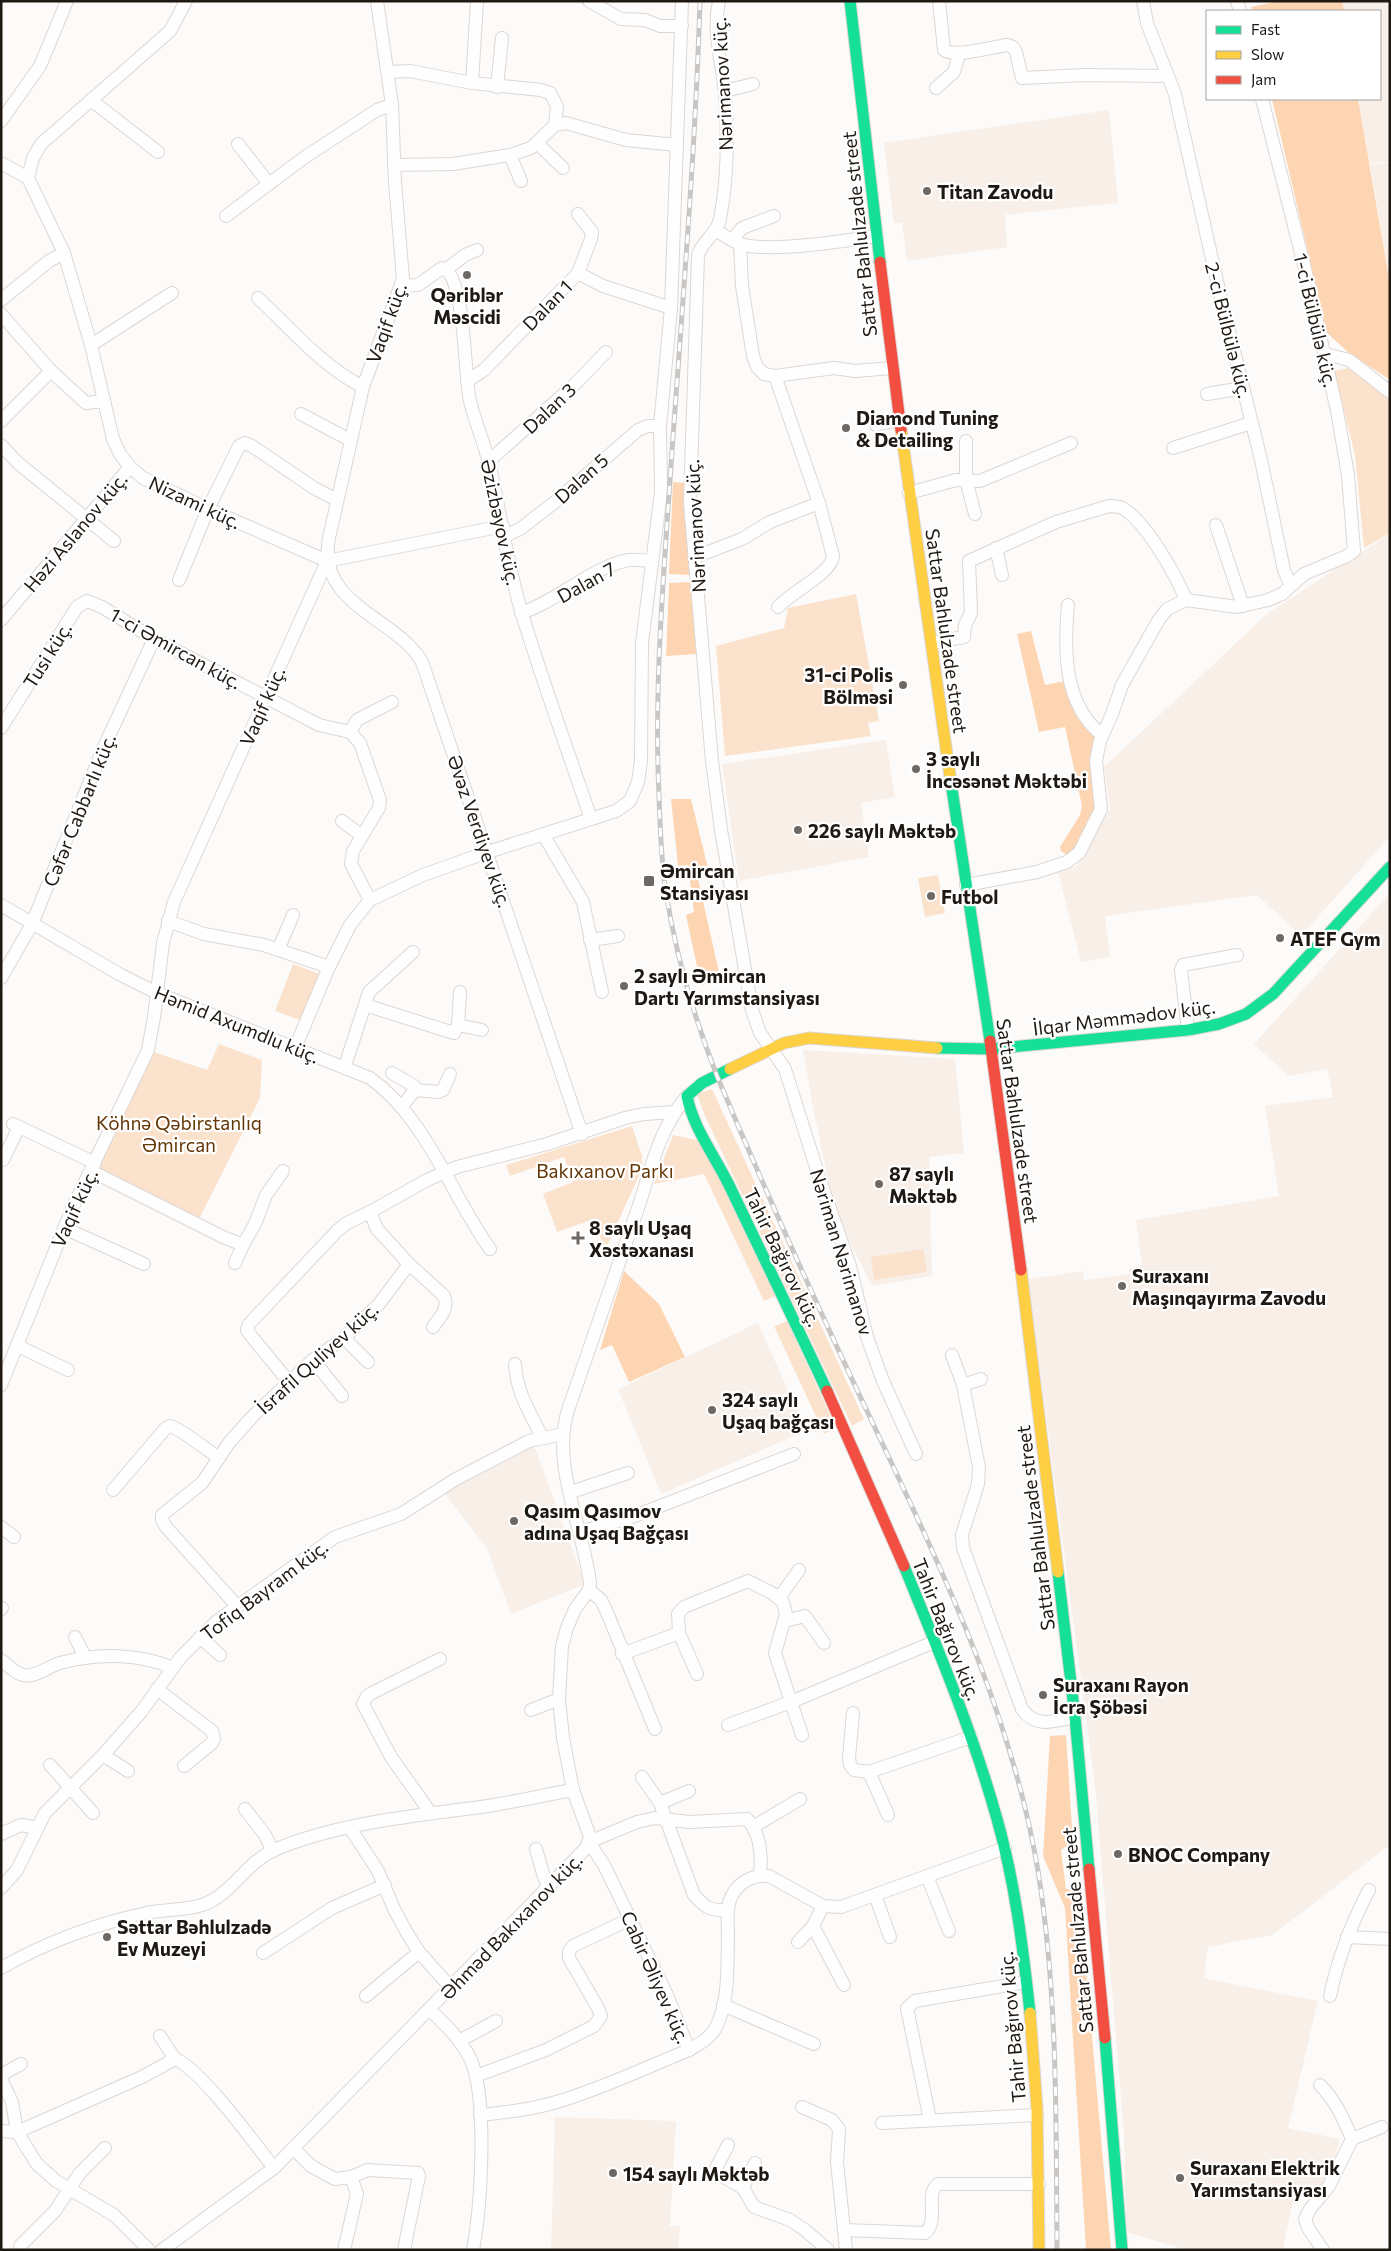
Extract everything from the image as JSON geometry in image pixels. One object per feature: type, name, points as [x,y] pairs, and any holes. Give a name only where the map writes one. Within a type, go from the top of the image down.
[{"type":"main road","name":"Sattar Bahlulzade street","points":[[850,1],[899,420],[1022,1274],[1075,1717],[1122,2250]]},
{"type":"main road","name":"İlqar Məmmədov küç.","points":[[687,1096],[695,1088],[773,1049],[792,1041],[812,1038],[962,1050],[991,1049],[1188,1030],[1230,1021],[1246,1014],[1264,1002],[1390,868]]},
{"type":"main road","name":"Tahir Bağırov küç.","points":[[687,1096],[692,1113],[720,1167],[881,1509],[971,1738],[996,1812],[1019,1919],[1034,2056],[1040,2184],[1039,2250]]},
{"type":"street","points":[[1,121],[40,66],[67,1]]},
{"type":"street","points":[[1,163],[28,178],[32,158],[41,144],[170,31],[186,1]]},
{"type":"street","name":"Vaqif küç.","points":[[1,1385],[64,1228],[148,1050],[157,993],[158,968],[174,902],[328,561],[327,548],[363,387],[378,343],[402,286],[404,271],[394,165],[392,105],[377,1]]},
{"type":"street","points":[[472,83],[477,1]]},
{"type":"street","points":[[588,1],[621,19],[645,20],[660,26],[682,26]]},
{"type":"street","name":"Nərimanov küç.","points":[[592,819],[616,811],[630,801],[638,782],[642,643],[652,578],[652,561],[661,492],[660,426],[671,308],[682,1]]},
{"type":"street","name":"Nərimanov küç.","points":[[719,1],[717,32],[725,91],[725,177],[720,221],[716,231],[701,247],[698,264],[689,477],[710,744],[721,830],[752,1010],[760,1033],[773,1049]]},
{"type":"street","points":[[939,1],[944,50],[949,54],[959,54],[1007,45],[1013,47],[1016,52],[1019,73],[1022,78],[1026,79],[1085,75],[1167,76]]},
{"type":"street","name":"2-ci Bülbülə küç.","points":[[1143,1],[1147,23],[1179,113],[1251,422],[1262,460],[1284,570],[1290,584]]},
{"type":"street","points":[[497,87],[502,38]]},
{"type":"street","points":[[936,88],[954,72],[959,54]]},
{"type":"street","points":[[388,72],[410,71],[497,87],[541,90],[550,93],[557,106],[556,125]]},
{"type":"street","points":[[725,91],[753,84]]},
{"type":"street","points":[[91,100],[158,152]]},
{"type":"street","name":"1-ci Bülbülə küç.","points":[[1262,100],[1306,273],[1345,454],[1355,545],[1350,554],[1304,574],[1290,584]]},
{"type":"street","points":[[226,216],[288,168],[377,110],[392,105]]},
{"type":"street","points":[[394,165],[453,164],[510,155],[538,144],[556,125],[566,123],[626,140],[677,145]]},
{"type":"street","points":[[238,144],[269,184]]},
{"type":"street","points":[[538,144],[562,168]]},
{"type":"street","points":[[510,155],[521,181]]},
{"type":"street","name":"Nizami küç.","points":[[28,178],[64,254],[91,345],[113,439],[120,454],[130,467],[158,487],[328,561]]},
{"type":"street","name":"Dalan 1","points":[[467,381],[484,370],[578,273],[592,232],[578,214]]},
{"type":"street","points":[[774,216],[742,228],[736,242],[753,356],[757,367],[764,374],[775,376],[834,368],[855,371],[892,368]]},
{"type":"street","points":[[716,231],[736,242],[783,246],[841,242],[876,236]]},
{"type":"street","points":[[402,286],[418,285],[438,270],[444,268],[446,270],[465,255],[477,250]]},
{"type":"street","points":[[1,300],[49,261],[64,254]]},
{"type":"street","name":"Əzizbəyov küç.","points":[[446,270],[455,282],[462,320],[470,400],[489,461],[521,613],[592,819]]},
{"type":"street","points":[[578,273],[603,286],[671,308]]},
{"type":"street","points":[[91,345],[172,293]]},
{"type":"street","points":[[258,298],[344,377],[363,387]]},
{"type":"street","points":[[1,314],[51,371],[86,403],[104,401]]},
{"type":"street","name":"Dalan 3","points":[[489,461],[574,385],[606,352]]},
{"type":"street","points":[[1324,354],[1349,360],[1390,392]]},
{"type":"street","points":[[1,421],[51,371]]},
{"type":"street","points":[[775,376],[819,503],[831,542],[833,563],[828,569],[794,592],[778,607]]},
{"type":"street","points":[[1207,394],[1243,388]]},
{"type":"street","points":[[301,414],[350,440]]},
{"type":"street","points":[[876,425],[899,420]]},
{"type":"street","points":[[1173,448],[1251,422]]},
{"type":"street","name":"Dalan 5","points":[[504,531],[520,529],[555,502],[638,430],[648,426],[660,426]]},
{"type":"street","points":[[966,441],[966,480],[975,514]]},
{"type":"street","points":[[179,580],[208,509],[239,446],[245,443],[252,446],[314,488],[337,500]]},
{"type":"street","points":[[909,493],[956,480],[980,481],[1071,443]]},
{"type":"street","points":[[1,445],[18,463],[87,517],[114,541]]},
{"type":"street","name":"Həzi Aslanov küç.","points":[[1,620],[130,467]]},
{"type":"street","points":[[695,557],[742,538],[770,522],[819,503]]},
{"type":"street","points":[[932,643],[964,637],[965,625],[971,613],[969,561],[1056,522],[1109,506],[1117,506],[1125,510],[1148,534],[1176,578],[1186,600]]},
{"type":"street","points":[[1216,525],[1243,606]]},
{"type":"street","points":[[328,561],[504,531]]},
{"type":"street","points":[[996,548],[1002,575]]},
{"type":"street","name":"Dalan 7","points":[[521,613],[548,602],[598,572],[617,563],[630,560],[652,561]]},
{"type":"street","name":"Əvəz Verdiyev küç.","points":[[328,561],[332,575],[341,589],[357,606],[411,648],[422,662],[488,852],[582,1134]]},
{"type":"street","points":[[966,885],[1037,872],[1067,862],[1079,853],[1101,809],[1096,752],[1102,734],[1112,714],[1122,685],[1158,621],[1167,609],[1186,600],[1227,607],[1243,606],[1277,597],[1290,584]]},
{"type":"street","name":"1-ci Əmircan küç.","points":[[77,607],[87,601],[95,604],[154,640],[266,696],[319,725],[350,732]]},
{"type":"street","points":[[1068,605],[1065,643],[1074,698],[1085,718],[1102,734]]},
{"type":"street","name":"Tusi küç.","points":[[1,728],[77,607]]},
{"type":"street","name":"Cəfər Cabbarlı küç.","points":[[1,978],[32,924],[103,749],[154,640]]},
{"type":"street","points":[[370,900],[351,864],[353,851],[378,808],[380,800],[360,743],[350,732],[357,720],[392,702]]},
{"type":"street","points":[[295,1048],[329,967],[350,925],[370,900],[423,875],[592,819]]},
{"type":"street","points":[[342,821],[362,836]]},
{"type":"street","points":[[543,834],[583,902],[602,992]]},
{"type":"street","name":"Həmid Axumdlu küç.","points":[[1,905],[119,974],[157,993],[345,1066],[370,1078],[402,1106],[472,1222],[490,1248]]},
{"type":"street","points":[[278,950],[293,915]]},
{"type":"street","points":[[168,921],[204,934],[264,945],[329,967]]},
{"type":"street","points":[[590,940],[618,936]]},
{"type":"street","points":[[345,1066],[369,992],[413,952]]},
{"type":"street","points":[[1188,1030],[1181,970],[1183,965],[1237,955]]},
{"type":"street","points":[[365,1005],[454,1033],[458,1025],[460,992]]},
{"type":"street","points":[[458,1025],[482,1030]]},
{"type":"street","name":"Nəriman Nərimanov","points":[[773,1049],[785,1069],[820,1180],[850,1266],[859,1297],[867,1337],[883,1381],[916,1454]]},
{"type":"street","points":[[392,1073],[414,1086],[415,1090]]},
{"type":"street","points":[[415,1090],[438,1092],[443,1090],[450,1074]]},
{"type":"street","points":[[402,1106],[415,1090]]},
{"type":"street","points":[[655,1729],[622,1654],[606,1610],[601,1600],[589,1590],[588,1572],[562,1448],[568,1410],[640,1204],[656,1151],[674,1112],[687,1096]]},
{"type":"street","points":[[289,1382],[247,1330],[248,1324],[337,1231],[347,1223],[457,1166],[523,1151],[644,1114],[674,1112]]},
{"type":"street","points":[[3,1160],[16,1125],[223,1237],[243,1245]]},
{"type":"street","points":[[235,1263],[255,1224],[266,1195],[283,1172]]},
{"type":"street","points":[[370,1212],[377,1229],[409,1264],[444,1296],[447,1303],[446,1308],[433,1327]]},
{"type":"street","points":[[64,1228],[144,1264]]},
{"type":"street","name":"İsrafil Quliyev küç.","points":[[236,1606],[166,1527],[162,1520],[166,1511],[202,1483],[219,1458],[252,1417],[313,1360],[344,1338],[379,1304],[409,1264]]},
{"type":"street","points":[[344,1338],[368,1362]]},
{"type":"street","points":[[18,1346],[68,1370]]},
{"type":"street","points":[[952,1355],[963,1385],[979,1466],[978,1484],[962,1535],[963,1548],[1022,1709],[1028,1717],[1039,1722],[1075,1717]]},
{"type":"street","points":[[313,1360],[342,1396]]},
{"type":"street","points":[[515,1364],[520,1394],[542,1437]]},
{"type":"street","points":[[963,1385],[981,1379]]},
{"type":"street","points":[[113,1490],[165,1429],[170,1426],[176,1427],[201,1447],[219,1458]]},
{"type":"street","name":"Tofiq Bayram küç.","points":[[1,1888],[17,1870],[45,1813],[103,1755],[200,1637],[236,1606],[335,1537],[401,1514],[456,1478],[518,1446],[542,1437],[563,1434]]},
{"type":"street","points":[[580,1532],[632,1516],[794,1454]]},
{"type":"street","points":[[570,1492],[628,1473]]},
{"type":"street","points":[[1,1527],[14,1537]]},
{"type":"street","points":[[779,1598],[799,1570]]},
{"type":"street","points":[[697,1674],[679,1633],[678,1614],[684,1607],[741,1583],[756,1584],[779,1598],[786,1614],[775,1653],[802,1735]]},
{"type":"street","name":"Əhməd Bakıxanov küç.","points":[[162,2250],[274,2168],[582,1853],[589,1842],[588,1831],[573,1790],[558,1699],[562,1646],[567,1628],[576,1609],[589,1590]]},
{"type":"street","points":[[785,1621],[806,1616],[824,1643]]},
{"type":"street","points":[[622,1654],[679,1633]]},
{"type":"street","points":[[200,1637],[220,1655]]},
{"type":"street","points":[[75,1638],[85,1657]]},
{"type":"street","points":[[728,1726],[791,1702],[934,1642]]},
{"type":"street","points":[[1,1660],[22,1675],[29,1676],[58,1663],[85,1657],[141,1657],[173,1668]]},
{"type":"street","points":[[430,1812],[391,1757],[363,1704],[367,1696],[372,1693],[440,1659]]},
{"type":"street","points":[[158,1689],[212,1731],[214,1739],[212,1743],[184,1766]]},
{"type":"street","points":[[530,1710],[558,1699]]},
{"type":"street","points":[[852,1712],[850,1765],[854,1770],[868,1772],[971,1738]]},
{"type":"street","points":[[103,1755],[128,1771]]},
{"type":"street","points":[[50,1765],[93,1813]]},
{"type":"street","points":[[868,1772],[888,1815]]},
{"type":"street","points":[[642,1777],[660,1803],[694,1895],[704,1906],[714,1911],[728,1910]]},
{"type":"street","points":[[1,1968],[55,1942],[123,1918],[202,1904],[235,1883],[249,1867],[273,1851],[350,1828],[430,1812],[466,1809],[573,1790]]},
{"type":"street","points":[[660,1803],[689,1791]]},
{"type":"street","points":[[753,1826],[800,1799]]},
{"type":"street","points":[[244,1809],[265,1835],[273,1851]]},
{"type":"street","points":[[589,1842],[637,1822],[655,1818],[689,1822],[747,1819],[753,1826],[762,1857],[760,1875]]},
{"type":"street","points":[[1,1834],[21,1824],[37,1828]]},
{"type":"street","points":[[350,1828],[372,1859],[394,1909],[419,1952],[451,1988]]},
{"type":"street","name":"Cabir Əliyev küç.","points":[[480,2115],[524,2110],[563,2100],[594,2090],[689,2050],[667,1994],[604,1865],[589,1842]]},
{"type":"street","points":[[689,2050],[716,2028],[723,2006],[728,1910],[730,1901],[738,1888],[748,1879],[760,1875],[776,1880],[823,1906],[841,1907],[1005,1848]]},
{"type":"street","points":[[536,1849],[549,1888]]},
{"type":"street","points":[[927,1876],[949,1931]]},
{"type":"street","points":[[263,1953],[332,1908],[385,1885]]},
{"type":"street","points":[[1330,1996],[1336,1968],[1347,1937],[1355,1916],[1369,1890]]},
{"type":"street","points":[[875,1895],[890,1937]]},
{"type":"street","points":[[798,1942],[813,1926],[823,1906]]},
{"type":"street","points":[[476,2076],[546,2050],[594,2026],[601,2016],[569,1958],[569,1951],[573,1946],[630,1919]]},
{"type":"street","points":[[813,1926],[844,1984]]},
{"type":"street","points":[[1347,1937],[1390,1939]]},
{"type":"street","points":[[366,1996],[419,1952]]},
{"type":"street","points":[[930,2120],[907,2008],[910,2004],[1026,1982]]},
{"type":"street","points":[[723,2006],[814,2044]]},
{"type":"street","points":[[430,2010],[466,2051],[476,2076],[480,2115],[480,2184],[473,2250]]},
{"type":"street","points":[[459,2041],[496,2021]]},
{"type":"street","points":[[160,2036],[175,2059],[182,2062],[214,2094],[274,2168]]},
{"type":"street","points":[[1,2132],[17,2132],[142,2077],[175,2059]]},
{"type":"street","points":[[1,2075],[21,2064]]},
{"type":"street","points":[[1,2079],[12,2102],[17,2132],[37,2164],[47,2174],[70,2190],[114,2215],[149,2250]]},
{"type":"street","points":[[1320,2085],[1331,2096],[1340,2110],[1352,2138]]},
{"type":"street","points":[[802,2107],[832,2120],[839,2129],[838,2162],[846,2250]]},
{"type":"street","points":[[882,2123],[1037,2115]]},
{"type":"street","points":[[1323,2250],[1308,2228],[1305,2219],[1310,2209],[1329,2186],[1352,2138],[1382,2128]]},
{"type":"street","points":[[728,2145],[716,2168],[717,2173],[743,2188],[754,2207],[790,2220],[828,2250]]},
{"type":"street","points":[[20,2246],[41,2227],[88,2164],[105,2148]]},
{"type":"street","points":[[294,2149],[311,2166],[335,2179],[351,2177],[368,2170],[415,2172],[418,2174],[420,2176],[415,2204],[404,2250]]},
{"type":"street","points":[[743,2188],[755,2164]]},
{"type":"street","points":[[344,2250],[357,2194],[351,2177]]},
{"type":"street","points":[[844,2230],[925,2233],[930,2229],[933,2191],[938,2184],[1040,2184]]},
{"type":"shaded area","points":[[1279,1],[1342,1],[1344,10],[1252,10],[1251,7]]},
{"type":"shaded area","points":[[1342,1],[1390,1],[1390,162],[1369,163],[1358,100],[1381,100],[1381,10],[1344,10]]},
{"type":"shaded area","points":[[1272,100],[1358,100],[1390,284],[1390,380],[1348,352],[1327,333]]},
{"type":"shaded area","name":"Titan Zavodu","points":[[1109,110],[1118,203],[1005,215],[1007,247],[907,261],[902,223],[894,223],[884,143]]},
{"type":"shaded area","points":[[1390,163],[1390,284],[1370,164]]},
{"type":"shaded area","points":[[673,482],[684,483],[690,575],[669,574]]},
{"type":"shaded area","points":[[1389,534],[1390,836],[1301,936],[1257,895],[1105,916],[1110,957],[1081,962],[1058,872],[1077,866],[1110,809],[1104,767],[1268,613]]},
{"type":"shaded area","points":[[691,582],[696,654],[666,656],[669,583]]},
{"type":"shaded area","points":[[1031,631],[1045,685],[1065,681],[1074,712],[1096,736],[1099,802],[1075,851],[1069,856],[1061,851],[1060,847],[1080,815],[1082,806],[1065,727],[1039,732],[1017,634]]},
{"type":"shaded area","name":"226 saylı Məktəb","points":[[886,740],[895,797],[861,803],[869,857],[739,881],[722,764]]},
{"type":"shaded area","points":[[671,799],[691,799],[708,868],[696,870],[721,981],[701,985],[686,915],[694,912],[688,865],[678,866]]},
{"type":"shaded area","name":"Suraxanı Maşınqayırma Zavodu","points":[[1390,893],[1390,1845],[1272,1935],[1208,1947],[1204,1978],[1318,2001],[1288,2128],[1340,2139],[1330,2177],[1318,2188],[1296,2186],[1283,2250],[1187,2250],[1126,2232],[1124,2135],[1095,1786],[1028,1279],[1083,1271],[1084,1280],[1129,1274],[1129,1268],[1142,1265],[1136,1220],[1279,1196],[1265,1106],[1333,1097],[1327,1069],[1288,1076],[1254,1044]]},
{"type":"shaded area","name":"87 saylı Məktəb","points":[[803,1050],[955,1059],[964,1153],[929,1157],[932,1276],[872,1286],[835,1212]]},
{"type":"shaded area","points":[[624,1271],[659,1304],[685,1357],[629,1382],[612,1345],[600,1350]]},
{"type":"shaded area","name":"324 saylı Uşaq bağçası","points":[[758,1323],[806,1431],[661,1494],[618,1389]]},
{"type":"shaded area","name":"Qasım Qasımov adına Uşaq Bağçası","points":[[534,1445],[585,1584],[511,1614],[487,1548],[444,1493]]},
{"type":"shaded area","points":[[1066,1735],[1073,1842],[1061,1850],[1066,1889],[1079,1891],[1111,2250],[1086,2250],[1065,1908],[1043,1856],[1050,1736]]},
{"type":"shaded area","name":"154 saylı Məktəb","points":[[555,2117],[676,2121],[670,2226],[680,2226],[678,2250],[551,2250]]},
{"type":"green space","points":[[1353,367],[1390,398],[1390,536],[1388,534],[1364,548],[1355,455],[1334,371]]},
{"type":"green space","points":[[856,594],[879,721],[868,723],[871,736],[725,756],[716,646],[784,628],[788,608]]},
{"type":"green space","name":"Futbol","points":[[938,875],[945,913],[925,917],[918,878]]},
{"type":"green space","points":[[293,964],[320,974],[302,1021],[275,1011]]},
{"type":"green space","name":"Köhnə Qəbirstanlıq Əmircan","points":[[219,1044],[262,1060],[260,1098],[199,1219],[98,1168],[154,1052],[207,1070]]},
{"type":"green space","points":[[712,1089],[864,1419],[852,1426],[705,1116],[697,1094]]},
{"type":"green space","name":"Bakıxanov Parkı","points":[[632,1126],[642,1156],[642,1169],[608,1244],[604,1245],[591,1220],[557,1232],[543,1194],[573,1182],[564,1157],[510,1176],[506,1165]]},
{"type":"green space","points":[[673,1135],[701,1141],[775,1296],[764,1301],[704,1174],[654,1184]]},
{"type":"green space","points":[[923,1249],[927,1272],[874,1280],[871,1257]]},
{"type":"green space","points":[[787,1321],[836,1428],[824,1434],[774,1326]]},
{"type":"railway","points":[[700,1],[691,181],[658,677],[659,807],[666,893],[675,940],[687,986],[717,1076],[794,1253],[949,1589],[993,1699],[1011,1756],[1026,1813],[1045,1917],[1055,2060],[1057,2250]]},
{"type":"traffic: fast","points":[[850,1],[880,262]]},
{"type":"traffic: fast","points":[[950,776],[990,1041]]},
{"type":"traffic: fast","points":[[937,1048],[991,1049],[1188,1030],[1219,1024],[1246,1014],[1273,994],[1390,867]]},
{"type":"traffic: fast","points":[[730,1069],[702,1083],[687,1096],[690,1108],[699,1131],[729,1185],[827,1391]]},
{"type":"traffic: fast","points":[[904,1566],[966,1723],[988,1787],[1014,1891],[1030,2013]]},
{"type":"traffic: fast","points":[[1058,1572],[1075,1717],[1089,1869]]},
{"type":"traffic: fast","points":[[1105,2038],[1122,2250]]},
{"type":"traffic: slow","points":[[901,430],[950,776]]},
{"type":"traffic: slow","points":[[730,1069],[784,1043],[809,1038],[937,1048]]},
{"type":"traffic: slow","points":[[1021,1270],[1058,1572]]},
{"type":"traffic: slow","points":[[1030,2013],[1037,2109],[1039,2250]]},
{"type":"traffic: jam","points":[[880,262],[901,430]]},
{"type":"traffic: jam","points":[[990,1041],[1021,1270]]},
{"type":"traffic: jam","points":[[827,1391],[904,1566]]},
{"type":"traffic: jam","points":[[1089,1869],[1105,2038]]},
{"type":"place","name":"Titan Zavodu","points":[[927,191]]},
{"type":"place","name":"Qəriblər Məscidi","points":[[467,275]]},
{"type":"place","name":"Diamond Tuning & Detailing","points":[[846,428]]},
{"type":"place","name":"31-ci Polis Bölməsi","points":[[903,685]]},
{"type":"place","name":"3 saylı İncəsənət Məktəbi","points":[[916,769]]},
{"type":"place","name":"226 saylı Məktəb","points":[[798,830]]},
{"type":"place","name":"Əmircan Stansiyası","points":[[649,881]]},
{"type":"place","name":"Futbol","points":[[931,896]]},
{"type":"place","name":"ATEF Gym","points":[[1280,938]]},
{"type":"place","name":"2 saylı Əmircan Dartı Yarımstansiyası","points":[[624,986]]},
{"type":"place","name":"87 saylı Məktəb","points":[[879,1184]]},
{"type":"place","name":"8 saylı Uşaq Xəstəxanası","points":[[578,1238]]},
{"type":"place","name":"Suraxanı Maşınqayırma Zavodu","points":[[1122,1286]]},
{"type":"place","name":"324 saylı Uşaq bağçası","points":[[712,1410]]},
{"type":"place","name":"Qasım Qasımov adına Uşaq Bağçası","points":[[514,1521]]},
{"type":"place","name":"Suraxanı Rayon İcra Şöbəsi","points":[[1043,1695]]},
{"type":"place","name":"BNOC Company","points":[[1118,1854]]},
{"type":"place","name":"Səttar Bəhlulzadə Ev Muzeyi","points":[[107,1937]]},
{"type":"place","name":"154 saylı Məktəb","points":[[613,2173]]},
{"type":"place","name":"Suraxanı Elektrik Yarımstansiyası","points":[[1180,2178]]}]
